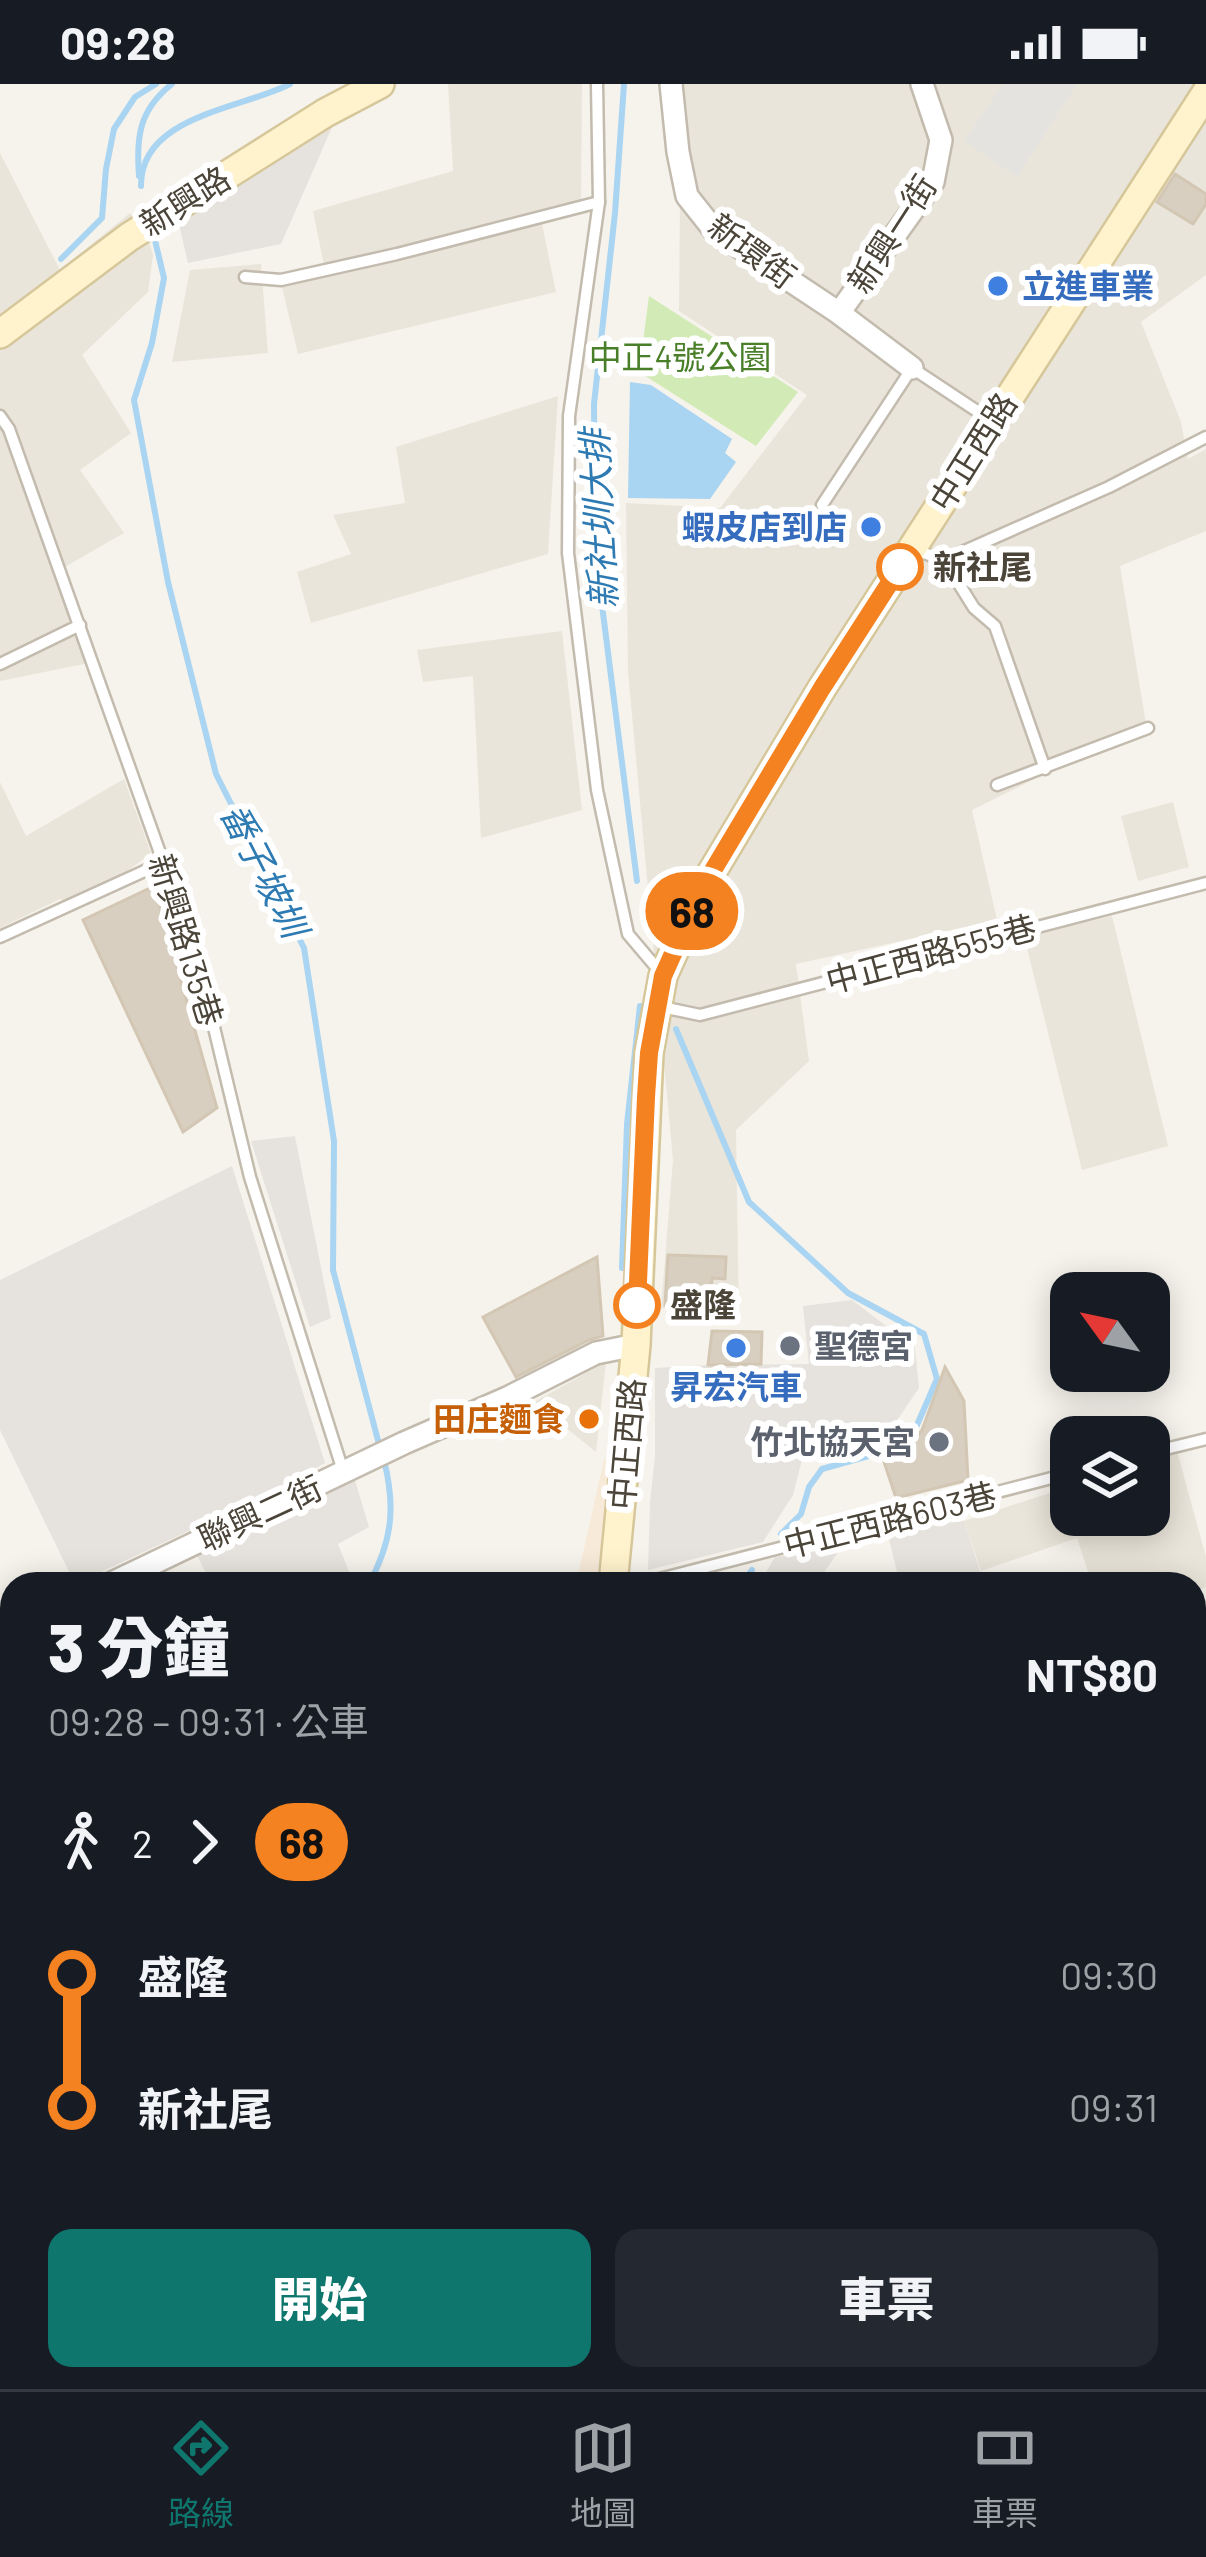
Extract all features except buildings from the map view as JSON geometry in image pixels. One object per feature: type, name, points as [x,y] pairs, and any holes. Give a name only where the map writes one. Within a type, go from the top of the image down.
[{"type":"main road","name":"新興路","points":[[0,334],[129,236],[325,113],[380,84]]},
{"type":"main road","name":"中正西路","points":[[614,1572],[635,1345],[646,1097],[663,976],[703,887],[822,688],[1206,93]]},
{"type":"street","name":"新環街","points":[[671,84],[677,152],[687,196],[714,230],[912,368]]},
{"type":"street","name":"新興一街","points":[[839,313],[932,182],[941,140],[922,84]]},
{"type":"street","name":"聯興二街","points":[[140,1572],[596,1353],[635,1345]]},
{"type":"lane","points":[[596,84],[599,202],[569,416],[568,553],[597,790],[628,934],[663,976]]},
{"type":"lane","points":[[245,277],[281,280],[599,202]]},
{"type":"lane","points":[[822,505],[912,368],[992,421]]},
{"type":"lane","name":"新興路135巷","points":[[0,416],[9,429],[197,957],[250,1178],[344,1474]]},
{"type":"lane","points":[[944,560],[1109,487],[1205,437]]},
{"type":"lane","points":[[912,549],[944,560],[974,608],[995,626],[1045,769]]},
{"type":"lane","points":[[0,664],[80,625]]},
{"type":"lane","points":[[997,785],[1148,728]]},
{"type":"lane","points":[[0,938],[162,863]]},
{"type":"lane","name":"中正西路555巷","points":[[656,1006],[700,1015],[1206,883]]},
{"type":"lane","points":[[1170,1448],[1206,1439]]},
{"type":"lane","name":"中正西路603巷","points":[[687,1572],[1050,1478]]},
{"type":"shaded area","points":[[448,84],[582,84],[581,206],[542,224],[556,292],[298,354],[282,287],[325,270],[313,211],[453,171]]},
{"type":"shaded area","points":[[681,84],[1206,84],[1206,275],[1141,322],[1181,422],[1188,459],[1206,449],[1206,531],[1120,566],[1146,724],[972,810],[997,920],[796,964],[809,1061],[736,1130],[739,1317],[661,1308],[673,1160],[628,672],[626,503],[720,508],[807,395],[679,311]]},
{"type":"shaded area","points":[[1003,84],[1077,84],[1017,177],[964,141]]},
{"type":"shaded area","points":[[336,118],[281,244],[188,263],[178,220]]},
{"type":"shaded area","points":[[0,153],[60,270],[130,213],[145,229],[153,255],[148,292],[82,355],[131,433],[80,470],[124,533],[56,572],[89,663],[0,681]]},
{"type":"shaded area","points":[[261,264],[268,353],[172,362],[190,270]]},
{"type":"shaded area","points":[[558,396],[548,554],[311,623],[297,572],[351,554],[333,515],[405,503],[396,447]]},
{"type":"shaded area","points":[[562,631],[582,810],[481,838],[473,676],[423,682],[417,650]]},
{"type":"shaded area","points":[[124,779],[151,853],[79,908],[60,899],[0,928],[0,782],[26,836]]},
{"type":"shaded area","points":[[1173,802],[1189,867],[1138,881],[1121,816]]},
{"type":"shaded area","points":[[1112,916],[1168,1146],[1082,1170],[1024,936]]},
{"type":"shaded area","points":[[295,1136],[331,1318],[310,1327],[251,1141]]},
{"type":"shaded area","points":[[232,1166],[325,1463],[101,1572],[69,1572],[0,1430],[0,1280]]},
{"type":"shaded area","points":[[852,1300],[915,1348],[919,1388],[885,1438],[807,1440],[793,1495],[763,1542],[648,1570],[655,1368],[809,1364],[803,1306]]},
{"type":"shaded area","points":[[606,1362],[596,1452],[534,1402]]},
{"type":"shaded area","points":[[1177,1451],[1206,1572],[1088,1572],[1077,1538],[981,1571],[964,1521],[1050,1493],[1050,1536],[1170,1536],[1170,1453]]},
{"type":"shaded area","points":[[612,1456],[598,1572],[579,1572],[604,1460]]},
{"type":"shaded area","points":[[354,1477],[369,1527],[338,1544],[349,1572],[205,1572],[196,1553]]},
{"type":"shaded area","points":[[964,1521],[980,1572],[897,1572],[887,1531]]},
{"type":"shaded area","points":[[841,1548],[824,1572],[766,1572],[775,1557]]},
{"type":"green space","name":"中正4號公園","points":[[649,296],[798,392],[756,446],[639,372]]},
{"type":"water","points":[[630,382],[651,385],[732,439],[725,453],[736,462],[710,499],[628,498]]},
{"type":"waterway","points":[[61,259],[102,218],[114,129],[135,97],[156,84]]},
{"type":"waterway","points":[[139,176],[142,125],[152,104],[172,84]]},
{"type":"waterway","points":[[141,186],[145,163],[157,144],[175,130],[290,84]]},
{"type":"waterway","name":"新社圳大排","points":[[624,84],[594,404],[595,550],[637,881]]},
{"type":"waterway","name":"番子坡圳","points":[[153,232],[164,278],[152,343],[134,400],[168,582],[216,774],[304,948],[334,1141],[333,1270],[380,1448]]},
{"type":"waterway","points":[[622,1268],[627,1124],[640,1006]]},
{"type":"waterway","name":"新社圳大排","points":[[676,1029],[749,1202],[848,1293],[924,1334],[937,1379],[917,1425],[897,1448],[822,1469],[809,1487],[801,1514],[781,1534]]},
{"type":"waterway","name":"番子坡圳","points":[[374,1572],[390,1524],[384,1460]]},
{"type":"bus line","name":"68","points":[[637,1305],[649,1053],[663,976],[703,887],[900,567]]},
{"type":"place","name":"立進車業","points":[[998,286]]},
{"type":"place","name":"蝦皮店到店","points":[[871,527]]},
{"type":"place","name":"新社尾","points":[[900,567]]},
{"type":"place","name":"盛隆","points":[[637,1305]]},
{"type":"place","name":"聖德宮","points":[[790,1346]]},
{"type":"place","name":"昇宏汽車","points":[[736,1348]]},
{"type":"place","name":"田庄麵食","points":[[589,1419]]},
{"type":"place","name":"竹北協天宮","points":[[939,1442]]}]
